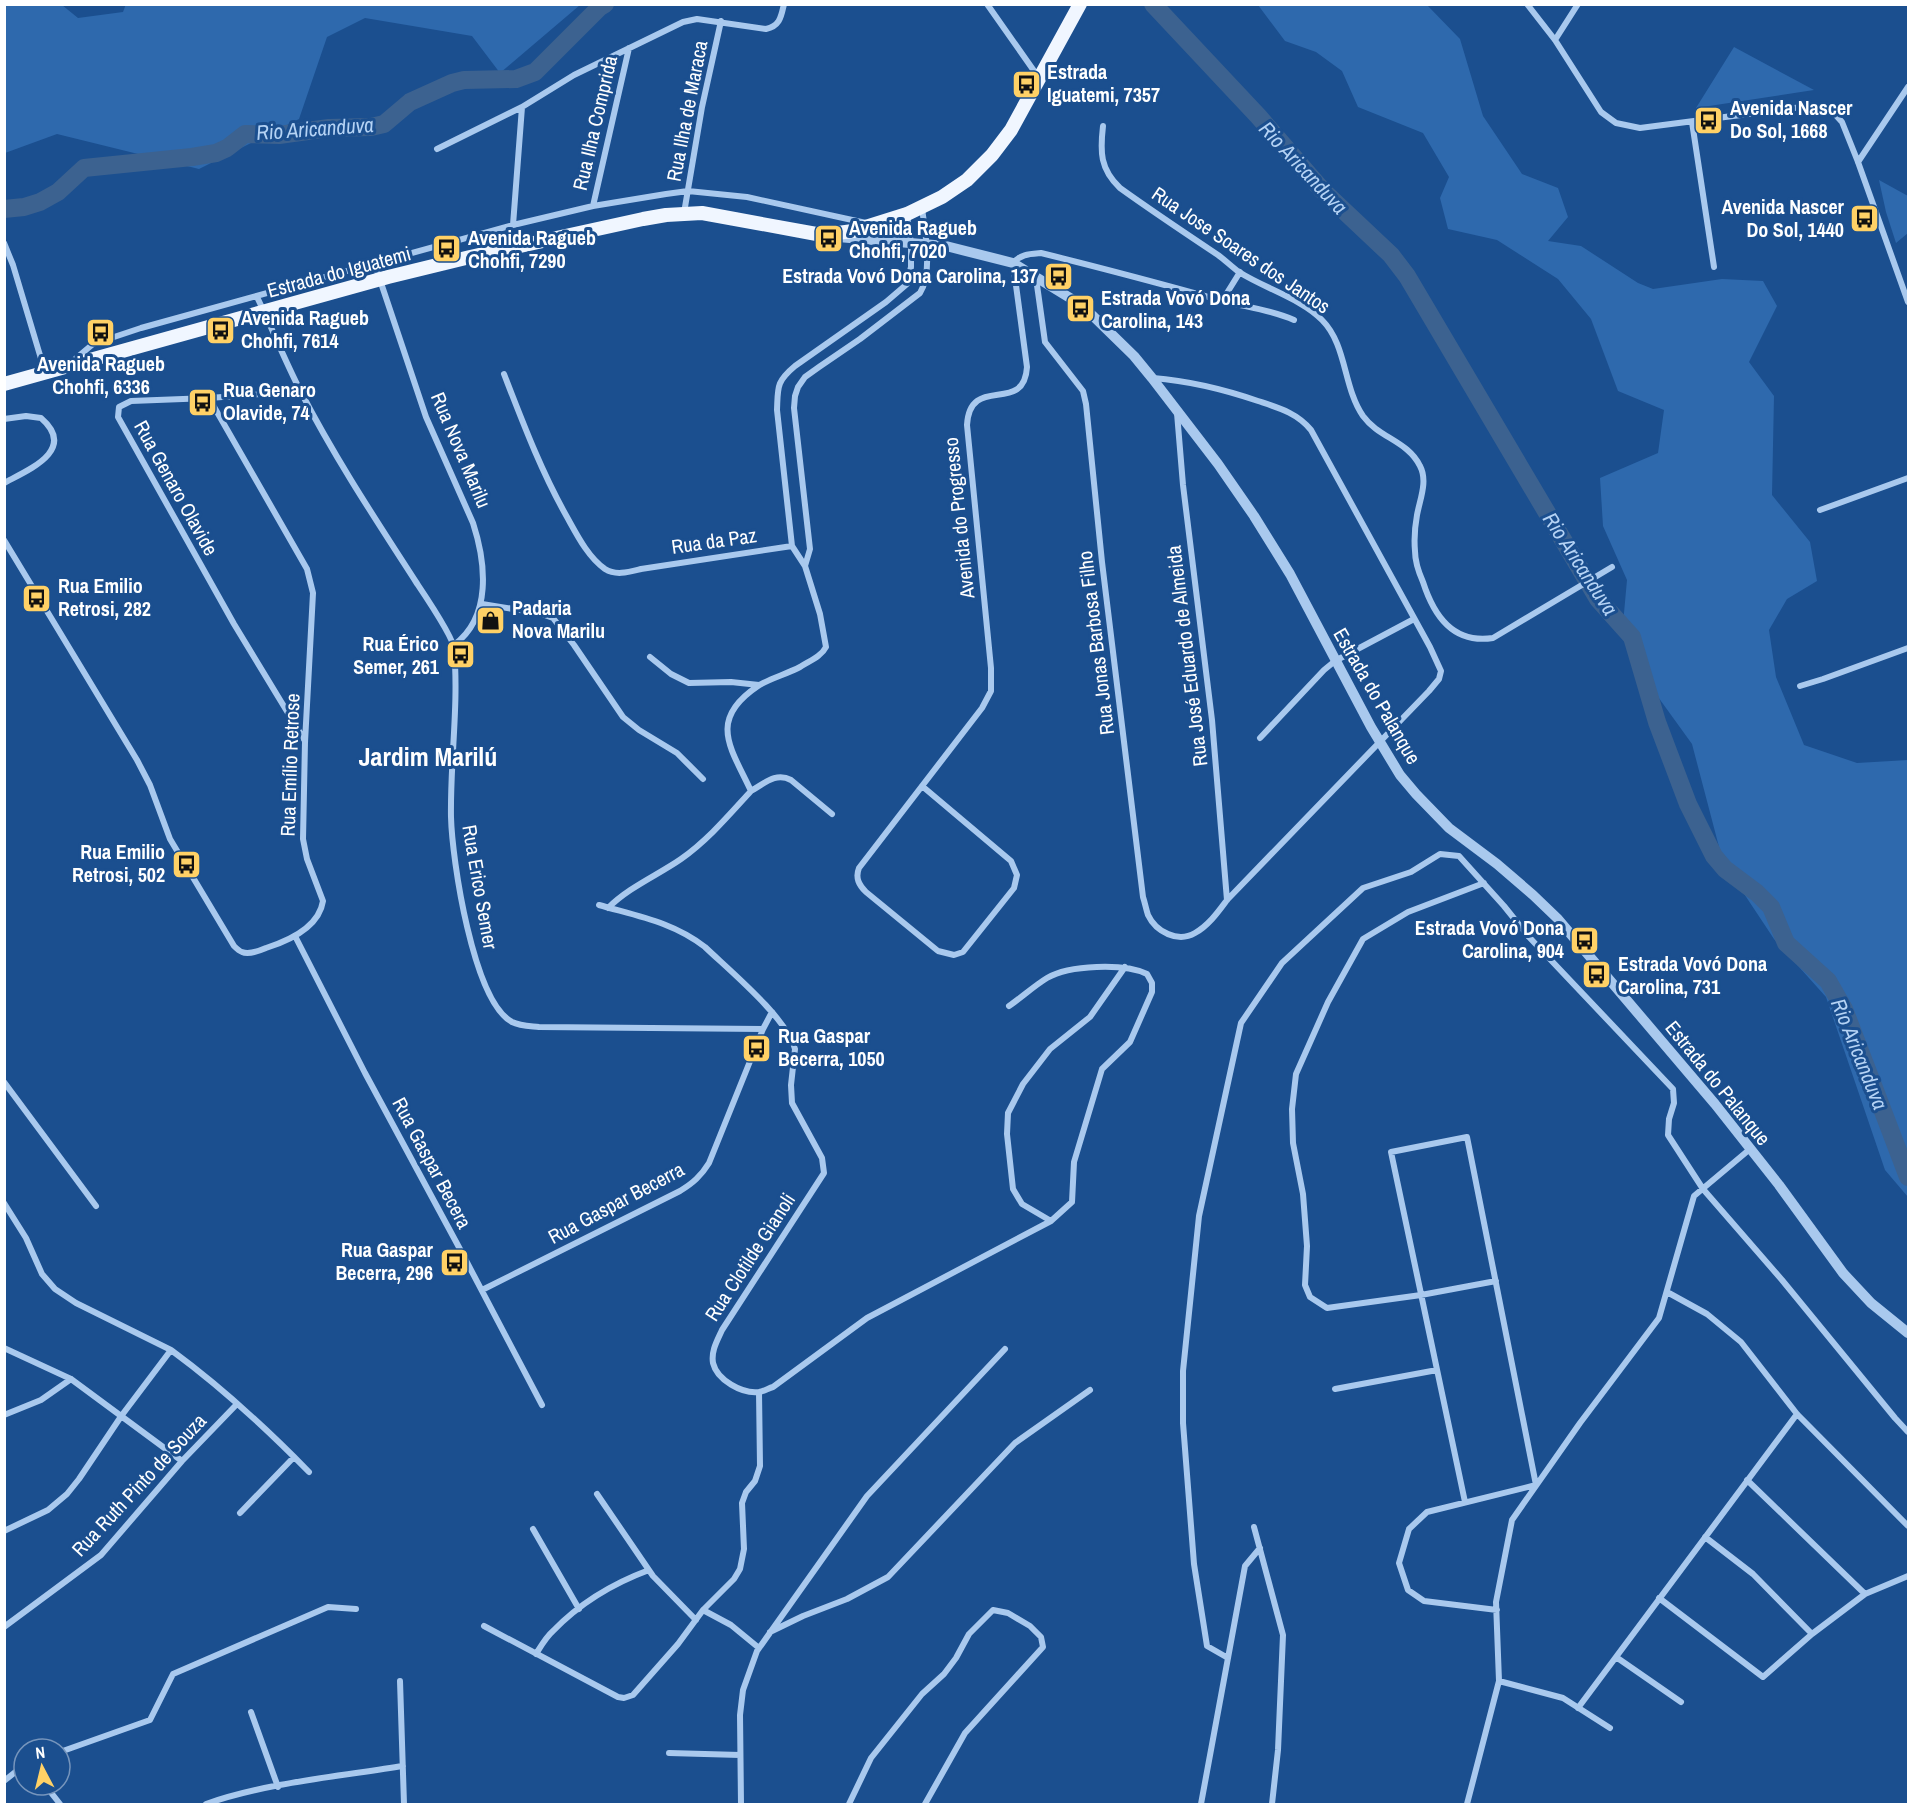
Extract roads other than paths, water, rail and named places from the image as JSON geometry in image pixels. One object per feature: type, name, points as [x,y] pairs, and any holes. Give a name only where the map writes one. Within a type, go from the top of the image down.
[{"type":"main road","name":"Estrada do Iguatemi","points":[[4,384],[380,280],[585,231],[666,215],[684,213],[719,215],[822,235],[838,234],[876,225],[922,207],[967,180],[986,162],[1011,130],[1080,4]]},
{"type":"street","name":"Rua Ilha de Maraca","points":[[684,213],[702,107],[721,21],[771,28],[779,22],[784,4]]},
{"type":"street","points":[[987,4],[1040,79]]},
{"type":"street","points":[[1527,4],[1555,40],[1601,112],[1616,123],[1640,128],[1810,106],[1825,108],[1837,115],[1858,162],[1908,302]]},
{"type":"street","points":[[1555,40],[1578,4]]},
{"type":"street","points":[[437,149],[522,107],[557,84],[689,20],[721,21]]},
{"type":"street","name":"Rua Ilha Comprida","points":[[593,206],[629,48]]},
{"type":"street","points":[[1858,162],[1908,87]]},
{"type":"street","points":[[513,225],[522,107]]},
{"type":"street","points":[[1692,122],[1714,267]]},
{"type":"street","name":"Rua Jose Soares dos Jantos","points":[[1103,126],[1102,157],[1108,177],[1120,188],[1240,272],[1298,303],[1322,320],[1337,344],[1349,385],[1363,416],[1379,432],[1403,445],[1416,459],[1422,470],[1424,486],[1417,518],[1414,552],[1425,590],[1437,616],[1444,624],[1480,640],[1493,638],[1612,567]]},
{"type":"street","points":[[67,367],[93,344],[107,338],[513,225],[593,206],[688,191],[747,197],[876,225]]},
{"type":"street","points":[[805,566],[810,549],[796,432],[795,396],[805,377],[920,293],[926,277],[926,244],[922,207]]},
{"type":"street","points":[[751,791],[730,746],[726,729],[734,709],[759,685],[798,668],[824,651],[826,644],[805,566],[792,546],[777,410],[779,383],[783,376],[795,366],[902,290],[907,284],[910,275],[911,244],[907,214]]},
{"type":"street","name":"Estrada do Palanque","points":[[822,235],[968,250],[1013,263],[1075,300],[1126,348],[1176,409],[1254,516],[1290,574],[1380,743],[1406,782],[1449,828],[1497,864],[1557,918],[1715,1104],[1843,1273],[1872,1303],[1908,1333]]},
{"type":"street","points":[[4,243],[13,265],[45,373]]},
{"type":"street","points":[[1013,263],[1018,257],[1041,253],[1284,315],[1294,320]]},
{"type":"street","name":"Avenida do Progresso","points":[[922,786],[1011,861],[1017,875],[1014,888],[963,952],[954,955],[938,951],[866,892],[858,879],[859,868],[922,786],[982,708],[991,691],[991,668],[967,418],[969,408],[975,401],[1015,390],[1027,376],[1013,263]]},
{"type":"street","name":"Rua Nova Marilu","points":[[375,265],[426,417],[477,535],[483,578],[482,603],[470,631],[454,645]]},
{"type":"street","points":[[1222,301],[1240,272]]},
{"type":"street","name":"Rua Jonas Barbosa Filho","points":[[1035,277],[1045,342],[1083,391],[1086,404],[1143,897],[1149,917],[1167,934],[1187,937],[1195,934],[1212,920],[1227,900]]},
{"type":"street","points":[[1900,281],[1908,282]]},
{"type":"street","name":"Rua Erico Semer","points":[[257,297],[300,391],[348,477],[428,600],[454,645],[452,838],[467,928],[475,958],[488,991],[501,1011],[511,1021],[522,1025],[763,1029]]},
{"type":"street","name":"Rua da Paz","points":[[504,374],[535,455],[550,487],[584,546],[609,571],[629,573],[641,569],[792,546]]},
{"type":"street","points":[[1152,378],[1208,385],[1291,412],[1301,419],[1311,430],[1439,666],[1440,675],[1429,691],[1227,900]]},
{"type":"street","name":"Rua Genaro Olavide","points":[[300,391],[209,398],[131,400],[119,407],[118,417],[234,624],[305,742]]},
{"type":"street","name":"Rua Emílio Retrose","points":[[4,540],[137,760],[150,785],[170,839],[234,946],[242,952],[249,953],[295,936],[314,920],[323,901],[304,849],[305,742],[314,594],[307,569],[209,398]]},
{"type":"street","name":"Rua José Eduardo de Almeida","points":[[1176,409],[1212,720],[1227,900]]},
{"type":"street","points":[[4,419],[26,416],[41,418],[50,430],[53,446],[48,458],[4,483]]},
{"type":"street","points":[[1820,510],[1908,478]]},
{"type":"street","points":[[482,603],[539,613],[553,618],[623,717],[639,730],[677,753],[703,779]]},
{"type":"street","points":[[1260,738],[1335,661],[1414,619]]},
{"type":"street","points":[[1800,686],[1908,648]]},
{"type":"street","points":[[650,657],[671,674],[689,683],[730,682],[759,685]]},
{"type":"street","points":[[608,908],[619,896],[659,874],[693,850],[751,791],[772,778],[785,777],[832,814]]},
{"type":"street","points":[[1228,1658],[1207,1646],[1196,1576],[1183,1423],[1183,1371],[1198,1216],[1241,1023],[1282,963],[1363,888],[1411,872],[1440,854],[1459,856],[1530,937],[1673,1089],[1674,1103],[1669,1119],[1668,1135],[1703,1189],[1908,1432]]},
{"type":"street","points":[[1484,883],[1408,912],[1363,939],[1328,1002],[1296,1074],[1292,1109],[1293,1143],[1303,1194],[1307,1246],[1305,1285],[1310,1297],[1327,1308],[1421,1295],[1496,1281]]},
{"type":"street","points":[[599,905],[670,926],[693,938],[772,1012]]},
{"type":"street","name":"Rua Gaspar Becera","points":[[295,936],[365,1073],[542,1405]]},
{"type":"street","points":[[1051,1221],[1022,1204],[1013,1189],[1007,1134],[1008,1113],[1023,1084],[1050,1049],[1090,1017],[1125,968]]},
{"type":"street","points":[[483,1626],[618,1698],[629,1698],[657,1669],[703,1610],[734,1579],[743,1562],[742,1503],[746,1492],[755,1481],[760,1466],[759,1392],[773,1387],[867,1318],[1051,1221],[1072,1202],[1074,1162],[1102,1069],[1130,1042],[1152,992],[1152,982],[1150,977],[1143,972],[1125,968],[1079,969],[1062,972],[1048,978],[1009,1006]]},
{"type":"street","name":"Rua Gaspar Becerra","points":[[482,1290],[692,1184],[701,1176],[772,1012]]},
{"type":"street","name":"Rua Clotilde Gianoli","points":[[759,1392],[730,1384],[716,1370],[713,1350],[722,1330],[824,1173],[825,1168],[792,1102],[790,1094],[795,1049],[793,1041],[772,1012]]},
{"type":"street","points":[[4,1082],[96,1206]]},
{"type":"street","points":[[1465,1502],[1390,1152],[1467,1137],[1536,1485]]},
{"type":"street","points":[[1467,1804],[1499,1681],[1496,1602],[1512,1520],[1580,1423],[1659,1318],[1694,1196],[1750,1149]]},
{"type":"street","points":[[4,1203],[26,1238],[42,1274],[55,1289],[76,1304],[171,1350],[237,1404],[309,1472]]},
{"type":"street","points":[[1667,1292],[1707,1314],[1741,1342],[1797,1414],[1908,1526]]},
{"type":"street","points":[[4,1348],[71,1379],[182,1461]]},
{"type":"street","points":[[741,1804],[740,1715],[743,1690],[759,1648],[867,1496],[1005,1349]]},
{"type":"street","points":[[4,1531],[48,1510],[67,1494],[171,1350]]},
{"type":"street","points":[[1335,1389],[1437,1370]]},
{"type":"street","points":[[4,1415],[41,1400],[71,1379]]},
{"type":"street","points":[[769,1633],[803,1616],[847,1599],[888,1577],[1015,1443],[1090,1390]]},
{"type":"street","name":"Rua Ruth Pinto de Souza","points":[[4,1627],[101,1555],[182,1461],[237,1404]]},
{"type":"street","points":[[1578,1707],[1797,1414]]},
{"type":"street","points":[[240,1513],[294,1457]]},
{"type":"street","points":[[1747,1480],[1865,1594]]},
{"type":"street","points":[[1497,1610],[1424,1601],[1408,1590],[1400,1563],[1409,1529],[1427,1512],[1536,1485]]},
{"type":"street","points":[[597,1494],[649,1570],[696,1620]]},
{"type":"street","points":[[1254,1527],[1283,1635],[1278,1750],[1272,1804]]},
{"type":"street","points":[[533,1529],[579,1609]]},
{"type":"street","points":[[1705,1537],[1753,1575],[1812,1634]]},
{"type":"street","points":[[1201,1804],[1245,1566],[1260,1548]]},
{"type":"street","points":[[536,1654],[552,1632],[579,1609],[624,1579],[649,1570]]},
{"type":"street","points":[[1659,1598],[1763,1677],[1812,1634],[1865,1594],[1908,1576]]},
{"type":"street","points":[[72,1748],[150,1720],[173,1674],[328,1607],[356,1609]]},
{"type":"street","points":[[703,1610],[732,1625],[759,1648]]},
{"type":"street","points":[[849,1804],[871,1758],[922,1694],[944,1674],[969,1634],[993,1610],[1008,1613],[1030,1626],[1041,1636],[1043,1647],[965,1733],[926,1804]]},
{"type":"street","points":[[1616,1657],[1681,1702]]},
{"type":"street","points":[[400,1681],[404,1804]]},
{"type":"street","points":[[1499,1681],[1563,1698],[1610,1728]]},
{"type":"street","points":[[251,1712],[278,1786]]},
{"type":"street","points":[[669,1753],[740,1755]]},
{"type":"street","points":[[206,1804],[278,1786],[403,1766]]},
{"type":"waterway","name":"Rio Aricanduva","points":[[4,209],[24,207],[40,202],[58,192],[84,168],[216,153],[227,148],[245,134],[279,135],[329,128],[371,127],[384,124],[410,102],[452,83],[464,80],[516,79],[535,72],[605,4]]},
{"type":"waterway","name":"Rio Aricanduva","points":[[1153,4],[1259,117],[1322,190],[1391,255],[1407,276],[1598,599],[1632,637],[1657,722],[1688,804],[1714,856],[1725,869],[1757,893],[1771,907],[1786,943],[1828,981],[1844,1009],[1908,1177]]},
{"type":"place","name":"Estrada Iguatemi, 7357","points":[[1026,84]]},
{"type":"place","name":"Avenida Nascer Do Sol, 1668","points":[[1709,120]]},
{"type":"place","name":"Avenida Nascer Do Sol, 1440","points":[[1865,218]]},
{"type":"place","name":"Avenida Ragueb Chohfi, 7020","points":[[828,239]]},
{"type":"place","name":"Avenida Ragueb Chohfi, 7290","points":[[447,249]]},
{"type":"place","name":"Estrada Vovó Dona Carolina, 137","points":[[1059,276]]},
{"type":"place","name":"Estrada Vovó Dona Carolina, 143","points":[[1080,309]]},
{"type":"place","name":"Avenida Ragueb Chohfi, 7614","points":[[220,330]]},
{"type":"place","name":"Avenida Ragueb Chohfi, 6336","points":[[101,333]]},
{"type":"place","name":"Rua Genaro Olavide, 74","points":[[202,402]]},
{"type":"place","name":"Rua Emilio Retrosi, 282","points":[[37,598]]},
{"type":"place","name":"Padaria Nova Marilu","points":[[491,620]]},
{"type":"place","name":"Rua Érico Semer, 261","points":[[460,655]]},
{"type":"place","name":"Rua Emilio Retrosi, 502","points":[[186,864]]},
{"type":"place","name":"Estrada Vovó Dona Carolina, 904","points":[[1585,940]]},
{"type":"place","name":"Estrada Vovó Dona Carolina, 731","points":[[1597,975]]},
{"type":"place","name":"Rua Gaspar Becerra, 1050","points":[[757,1048]]},
{"type":"place","name":"Rua Gaspar Becerra, 296","points":[[454,1262]]},
{"type":"district","name":"Jardim Marilú","points":[[428,757]]}]
